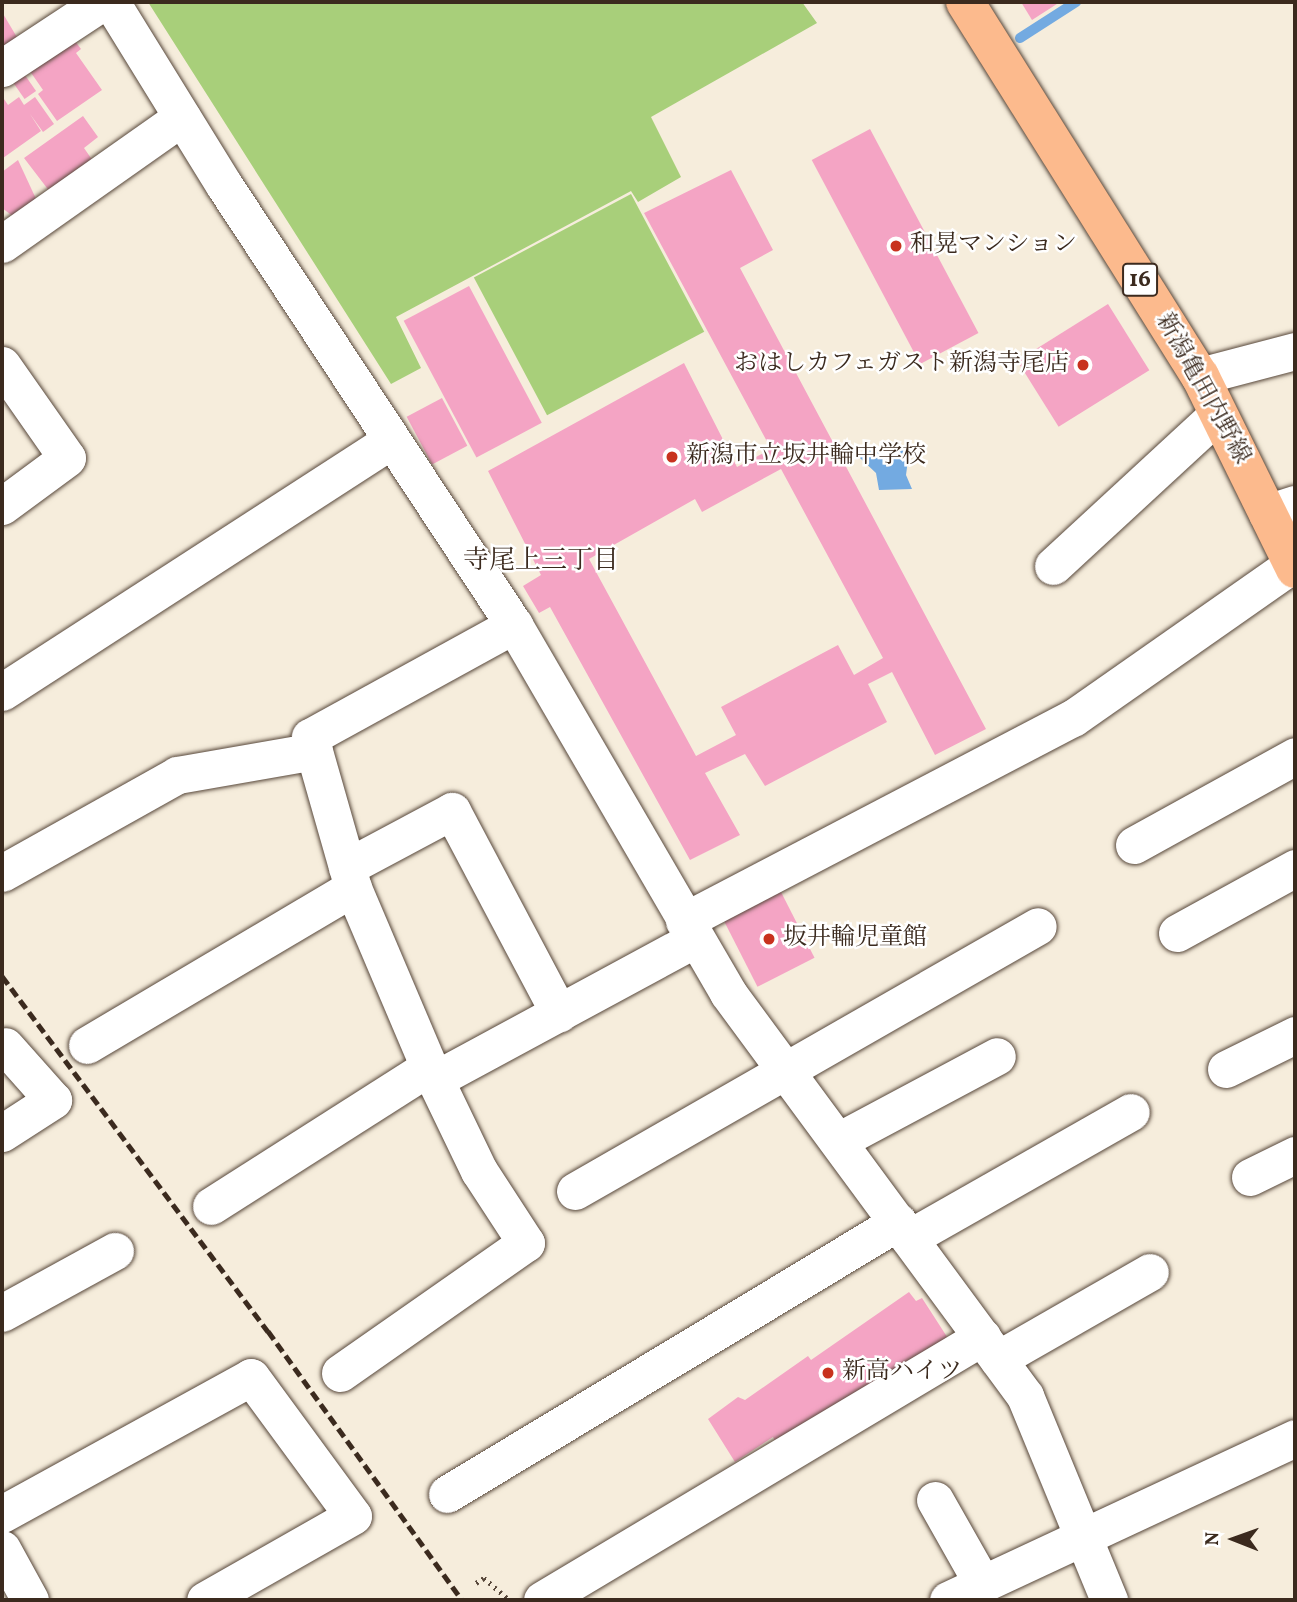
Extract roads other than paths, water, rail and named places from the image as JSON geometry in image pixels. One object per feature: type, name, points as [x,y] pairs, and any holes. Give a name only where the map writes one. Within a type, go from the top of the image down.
[{"type":"main road","name":"新潟亀田内野線","points":[[965,2],[1200,376],[1218,414],[1281,509],[1294,566]]},
{"type":"street","points":[[2,68],[102,2]]},
{"type":"street","points":[[111,2],[390,440],[514,625],[728,993],[1025,1396],[1109,1600]]},
{"type":"street","points":[[2,244],[182,117]]},
{"type":"street","points":[[1200,376],[1295,351]]},
{"type":"street","points":[[2,365],[67,458],[2,506]]},
{"type":"street","points":[[1053,566],[1218,414]]},
{"type":"street","points":[[2,692],[390,440]]},
{"type":"street","points":[[211,1206],[433,1073],[559,1013],[690,930],[1073,718],[1294,566]]},
{"type":"street","points":[[340,1373],[526,1243],[479,1171],[433,1073],[350,877],[310,737],[514,625]]},
{"type":"street","points":[[2,873],[177,775],[314,751]]},
{"type":"street","points":[[1134,845],[1295,756]]},
{"type":"street","points":[[87,1045],[452,811],[559,1013]]},
{"type":"street","points":[[1177,933],[1295,869]]},
{"type":"street","points":[[575,1191],[1038,926]]},
{"type":"street","points":[[1226,1069],[1295,1035]]},
{"type":"street","points":[[2,1133],[53,1100],[5,1045]]},
{"type":"street","points":[[838,1141],[997,1056]]},
{"type":"street","points":[[447,1494],[903,1230],[1131,1112]]},
{"type":"street","points":[[1251,1177],[1295,1155]]},
{"type":"street","points":[[2,1313],[115,1251]]},
{"type":"street","points":[[542,1600],[990,1348],[1150,1272]]},
{"type":"street","points":[[2,1514],[251,1377],[353,1516],[205,1600]]},
{"type":"street","points":[[948,1600],[1295,1438]]},
{"type":"street","points":[[935,1500],[982,1583]]},
{"type":"street","points":[[2,1549],[30,1600]]},
{"type":"water","points":[[890,442],[909,453],[906,475],[912,489],[879,490],[876,473],[860,458],[864,450],[879,452]]},
{"type":"waterway","points":[[1020,38],[1076,2]]},
{"type":"railway","points":[[2,976],[268,1331],[462,1600]]},
{"type":"place","name":"和晃マンション","points":[[896,246]]},
{"type":"place","name":"おはしカフェガスト新潟寺尾店","points":[[1083,365]]},
{"type":"place","name":"新潟市立坂井輪中学校","points":[[672,457]]},
{"type":"place","name":"坂井輪児童館","points":[[769,939]]},
{"type":"place","name":"新高ハイツ","points":[[828,1373]]},
{"type":"district","name":"寺尾上三丁目","points":[[541,562]]}]
